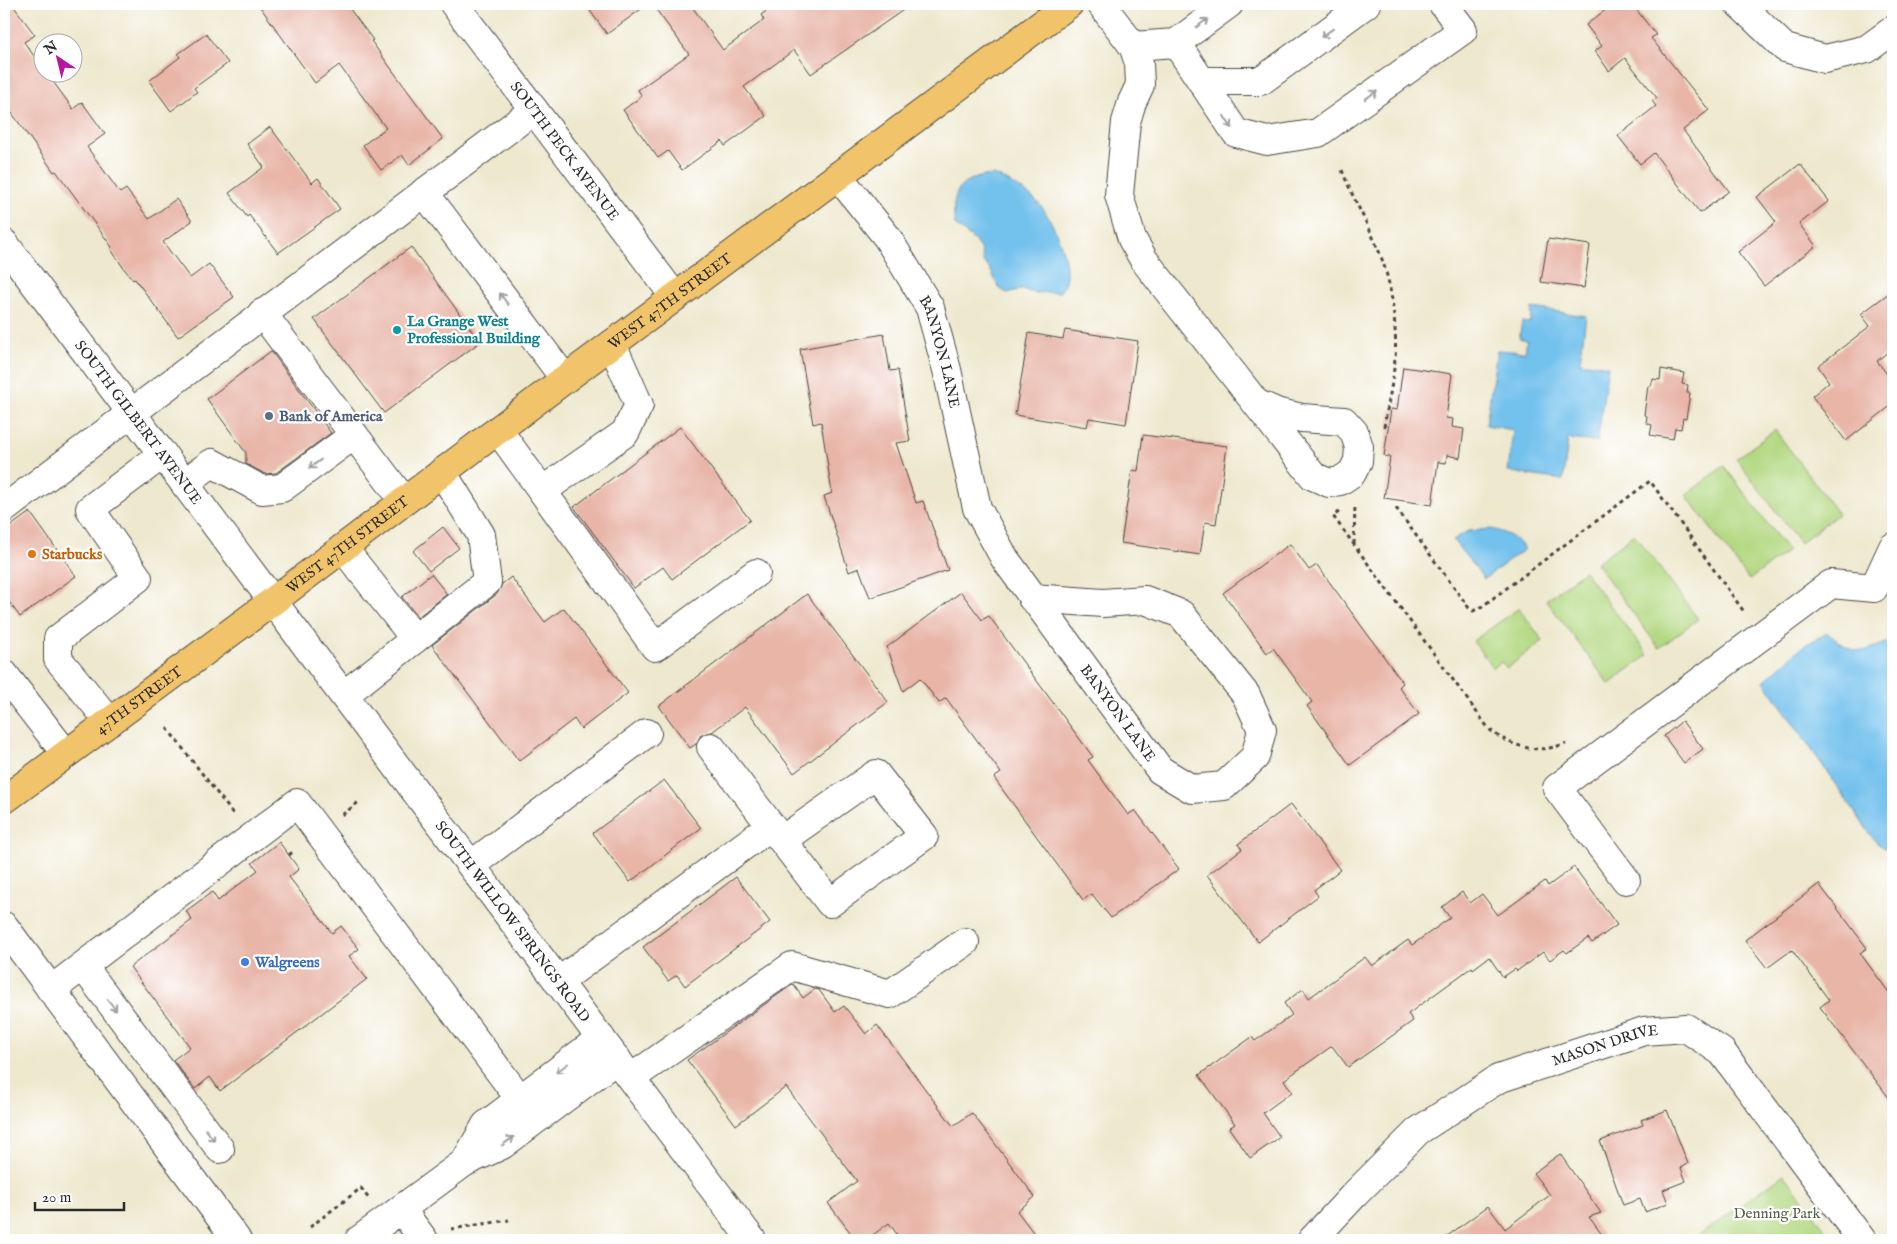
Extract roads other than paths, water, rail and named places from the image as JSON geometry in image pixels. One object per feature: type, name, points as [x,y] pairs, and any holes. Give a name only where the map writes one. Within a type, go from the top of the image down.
[{"type":"main road","name":"WEST 47TH STREET","points":[[273,601],[565,379],[1069,4]]},
{"type":"main road","name":"47TH STREET","points":[[4,800],[273,601]]},
{"type":"street","name":"SOUTH PECK AVENUE","points":[[454,4],[675,297]]},
{"type":"street","points":[[1101,4],[1133,46],[1139,64],[1140,85],[1126,122],[1119,195],[1132,239],[1144,260],[1258,404]]},
{"type":"street","points":[[1133,46],[1176,43],[1229,4]]},
{"type":"street","points":[[1202,81],[1261,81],[1366,4]]},
{"type":"street","points":[[1176,43],[1236,133],[1267,141],[1318,133],[1463,30],[1444,4]]},
{"type":"street","points":[[1739,4],[1786,48],[1825,59],[1868,49],[1893,30]]},
{"type":"street","points":[[4,509],[534,110]]},
{"type":"street","name":"BANYON LANE","points":[[838,176],[887,237],[930,308],[977,508],[1004,559],[1032,598],[1160,770],[1192,789],[1224,786],[1255,757],[1262,730],[1246,696],[1181,614],[1145,600],[1103,603],[1032,598]]},
{"type":"street","points":[[424,192],[565,379]]},
{"type":"street","name":"SOUTH GILBERT AVENUE","points":[[4,243],[273,601]]},
{"type":"street","points":[[262,313],[404,501]]},
{"type":"street","points":[[542,491],[625,433],[639,405],[612,344]]},
{"type":"street","points":[[498,430],[656,647],[756,573]]},
{"type":"street","points":[[184,483],[212,463],[262,490],[282,488],[354,435]]},
{"type":"street","points":[[110,722],[58,659],[58,639],[138,578],[90,510],[163,454]]},
{"type":"street","points":[[344,695],[487,582],[481,535],[442,472]]},
{"type":"street","points":[[1626,880],[1557,788],[1831,584],[1874,588],[1893,547]]},
{"type":"street","points":[[343,548],[415,638]]},
{"type":"street","name":"SOUTH WILLOW SPRINGS ROAD","points":[[273,601],[752,1240]]},
{"type":"street","points":[[4,674],[66,754]]},
{"type":"street","points":[[471,865],[647,734]]},
{"type":"street","points":[[558,982],[777,833],[876,774],[924,836],[830,903],[777,833],[711,747]]},
{"type":"street","points":[[51,990],[297,803],[520,1099]]},
{"type":"street","points":[[4,926],[237,1240]]},
{"type":"street","points":[[465,1162],[486,1125],[520,1099],[616,1059],[792,966],[890,994],[965,942]]},
{"type":"street","points":[[83,966],[220,1149]]},
{"type":"street","name":"MASON DRIVE","points":[[1312,1240],[1418,1131],[1498,1079],[1644,1031],[1686,1028],[1722,1052],[1862,1240]]},
{"type":"street","points":[[359,1240],[465,1162],[502,1145],[616,1059]]},
{"type":"street","points":[[401,1209],[424,1240]]},
{"type":"water","points":[[993,175],[1025,192],[1037,201],[1047,214],[1058,236],[1065,261],[1065,283],[1060,292],[1033,293],[1022,289],[1007,293],[999,288],[990,269],[983,261],[981,250],[974,240],[955,225],[954,204],[959,189],[972,179]]},
{"type":"water","points":[[1532,308],[1586,316],[1580,362],[1608,366],[1597,442],[1568,439],[1563,480],[1508,472],[1513,430],[1486,425],[1497,350],[1525,352],[1527,340],[1519,338],[1522,322],[1530,323]]},
{"type":"water","points":[[1491,529],[1510,536],[1525,549],[1484,579],[1453,540],[1468,531]]},
{"type":"water","points":[[1827,633],[1852,650],[1858,651],[1871,649],[1893,640],[1893,847],[1883,848],[1875,841],[1764,681],[1803,646]]},
{"type":"place","name":"La Grange West Professional Building","points":[[397,330]]},
{"type":"place","name":"Bank of America","points":[[269,416]]},
{"type":"place","name":"Starbucks","points":[[32,554]]},
{"type":"place","name":"Walgreens","points":[[245,962]]},
{"type":"park label","name":"Denning Park","points":[[1777,1213]]}]
